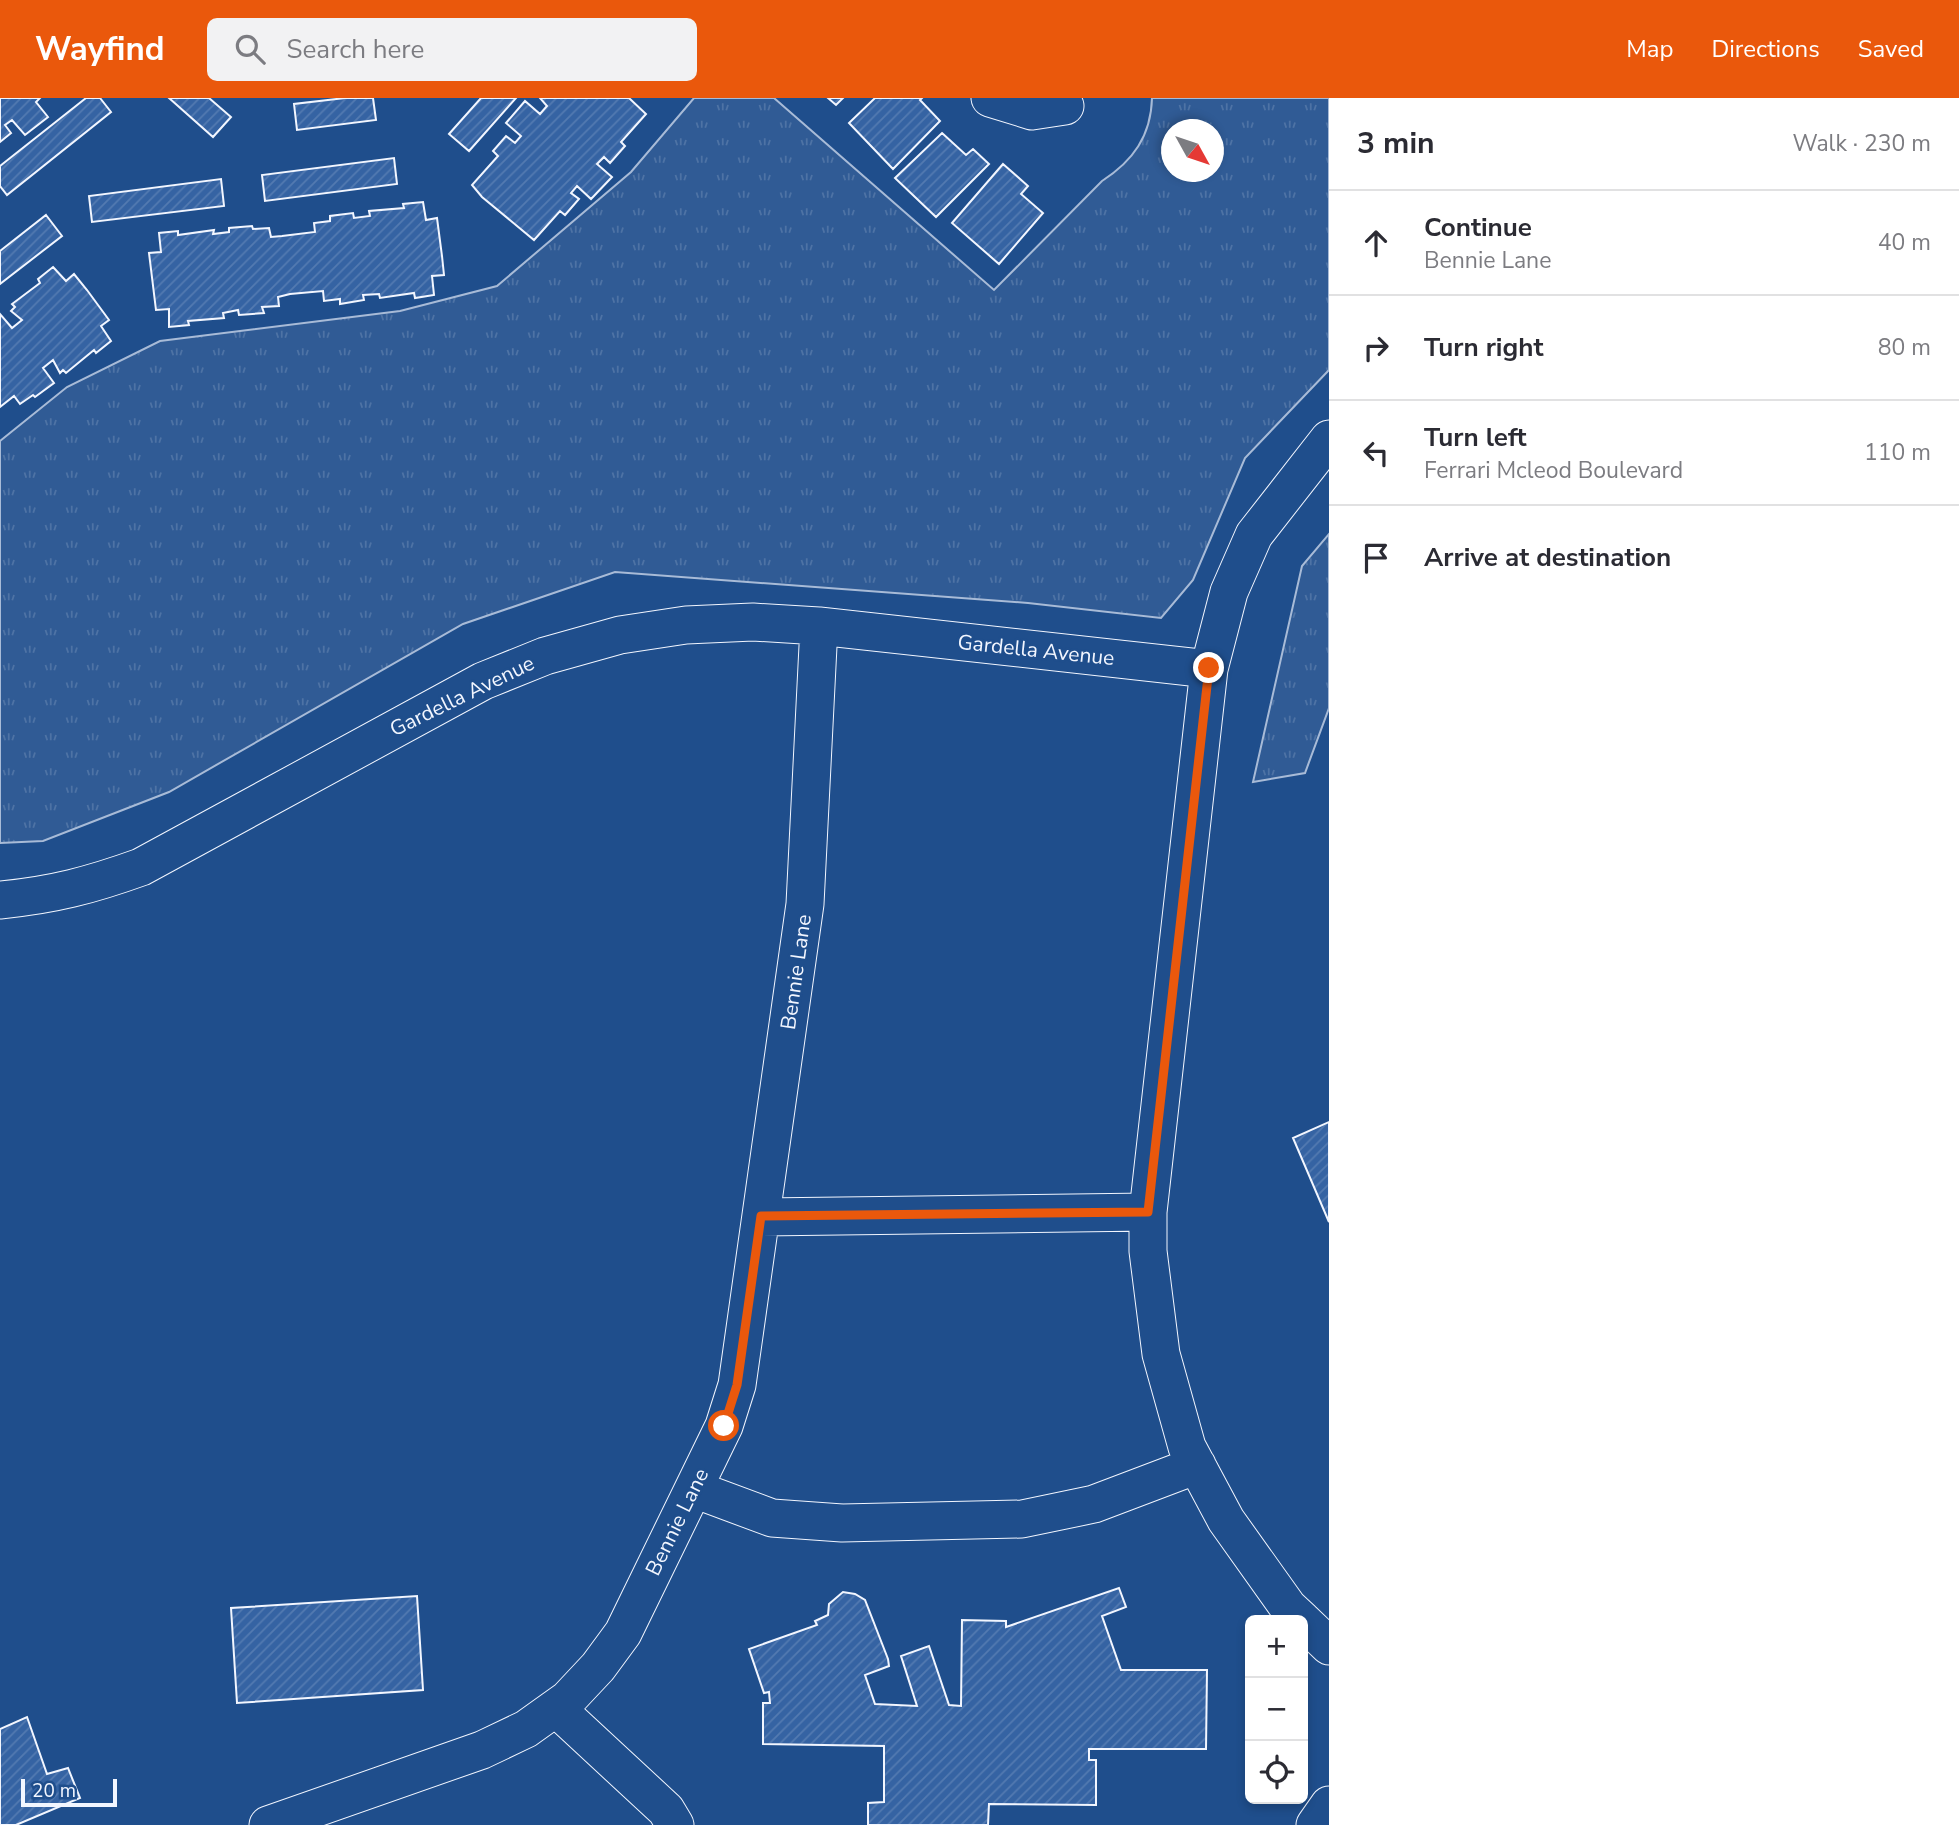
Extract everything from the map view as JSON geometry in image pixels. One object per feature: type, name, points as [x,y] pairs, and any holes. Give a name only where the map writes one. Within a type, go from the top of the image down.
[{"type":"street","points":[[990,98],[1032,111],[1065,106]]},
{"type":"street","points":[[1298,1615],[1288,1606],[1226,1520],[1187,1447],[1161,1354],[1148,1251],[1148,1212],[1209,668],[1229,592],[1254,535],[1329,439]]},
{"type":"street","name":"Gardella Avenue","points":[[0,900],[42,896],[93,885],[141,867],[483,681],[545,656],[620,635],[686,625],[753,622],[819,626],[1209,668]]},
{"type":"street","name":"Bennie Lane","points":[[268,1825],[482,1750],[526,1729],[568,1699],[598,1667],[623,1633],[724,1426],[737,1385],[806,904],[819,626]]},
{"type":"street","points":[[761,1216],[1148,1212]]},
{"type":"street","points":[[694,1489],[772,1518],[842,1523],[1022,1519],[1094,1504],[1197,1465]]},
{"type":"street","points":[[1308,1625],[1329,1646]]},
{"type":"street","points":[[556,1708],[666,1810],[675,1825]]},
{"type":"street","points":[[1315,1825],[1329,1805]]},
{"type":"green space","points":[[694,98],[774,98],[994,290],[1102,181],[1131,156],[1144,136],[1152,98],[1329,98],[1329,370],[1245,458],[1193,580],[1161,618],[1028,603],[615,572],[463,624],[169,792],[43,841],[0,843],[0,441],[67,387],[160,341],[400,311],[497,286],[631,172]]},
{"type":"green space","points":[[1329,534],[1329,708],[1305,773],[1253,782],[1302,566]]},
{"type":"building","points":[[0,98],[40,98],[36,102],[48,117],[25,135],[12,120],[5,125],[11,133],[0,142]]},
{"type":"building","points":[[86,98],[100,98],[111,112],[7,195],[0,186],[0,166]]},
{"type":"building","points":[[169,98],[209,98],[231,117],[213,137]]},
{"type":"building","points":[[345,98],[373,98],[376,120],[297,130],[294,104]]},
{"type":"building","points":[[481,98],[516,98],[469,151],[449,134]]},
{"type":"building","points":[[540,98],[629,98],[646,114],[621,142],[625,146],[610,163],[604,157],[597,164],[612,177],[591,199],[577,186],[571,193],[579,199],[565,215],[560,211],[534,240],[482,197],[472,185],[498,156],[493,151],[506,136],[515,143],[521,136],[506,123],[525,101],[540,114],[547,106]]},
{"type":"building","points":[[828,98],[843,98],[836,105]]},
{"type":"building","points":[[875,98],[922,98],[920,100],[940,121],[893,169],[849,123]]},
{"type":"building","points":[[942,133],[966,155],[973,149],[989,164],[936,217],[895,178]]},
{"type":"building","points":[[394,158],[397,184],[265,201],[262,175]]},
{"type":"building","points":[[1003,164],[1028,186],[1021,194],[1043,213],[999,264],[952,223]]},
{"type":"building","points":[[221,179],[224,206],[92,222],[89,196]]},
{"type":"building","points":[[423,202],[426,220],[437,218],[442,256],[444,275],[432,276],[434,295],[415,298],[414,293],[380,298],[379,294],[363,295],[364,300],[340,304],[340,299],[324,301],[323,291],[290,294],[278,297],[279,306],[262,307],[264,313],[239,315],[238,310],[223,313],[224,318],[188,321],[189,325],[169,327],[169,309],[156,310],[149,253],[161,252],[159,233],[178,231],[178,235],[214,230],[213,234],[229,232],[229,228],[252,226],[253,229],[269,228],[271,237],[282,236],[315,232],[314,223],[330,221],[330,216],[353,213],[354,218],[370,216],[369,211],[404,208],[403,204]]},
{"type":"building","points":[[46,215],[62,236],[0,284],[0,251]]},
{"type":"building","points":[[53,267],[66,281],[74,274],[87,290],[109,320],[101,326],[111,341],[96,353],[94,350],[66,373],[63,370],[60,373],[53,360],[43,368],[54,383],[20,404],[14,396],[0,407],[0,314],[12,328],[22,320],[11,311],[15,307],[12,304],[40,283],[38,279]]},
{"type":"building","points":[[1329,1122],[1329,1222],[1293,1138]]},
{"type":"building","points":[[1119,1588],[1126,1607],[1102,1616],[1121,1670],[1207,1670],[1206,1749],[1089,1749],[1089,1760],[1096,1760],[1096,1805],[989,1804],[988,1825],[868,1825],[868,1803],[884,1802],[884,1746],[763,1744],[763,1703],[770,1703],[769,1692],[764,1693],[749,1649],[817,1625],[815,1621],[828,1615],[829,1604],[843,1592],[855,1594],[865,1600],[888,1659],[889,1666],[865,1675],[875,1704],[917,1706],[901,1656],[929,1646],[949,1705],[961,1706],[962,1620],[1006,1621],[1006,1627]]},
{"type":"building","points":[[417,1596],[423,1690],[237,1703],[231,1608]]},
{"type":"building","points":[[27,1717],[47,1774],[68,1768],[80,1798],[16,1825],[0,1825],[0,1729]]},
{"type":"route","points":[[724,1426],[737,1385],[761,1216],[1148,1212],[1209,668]]}]
